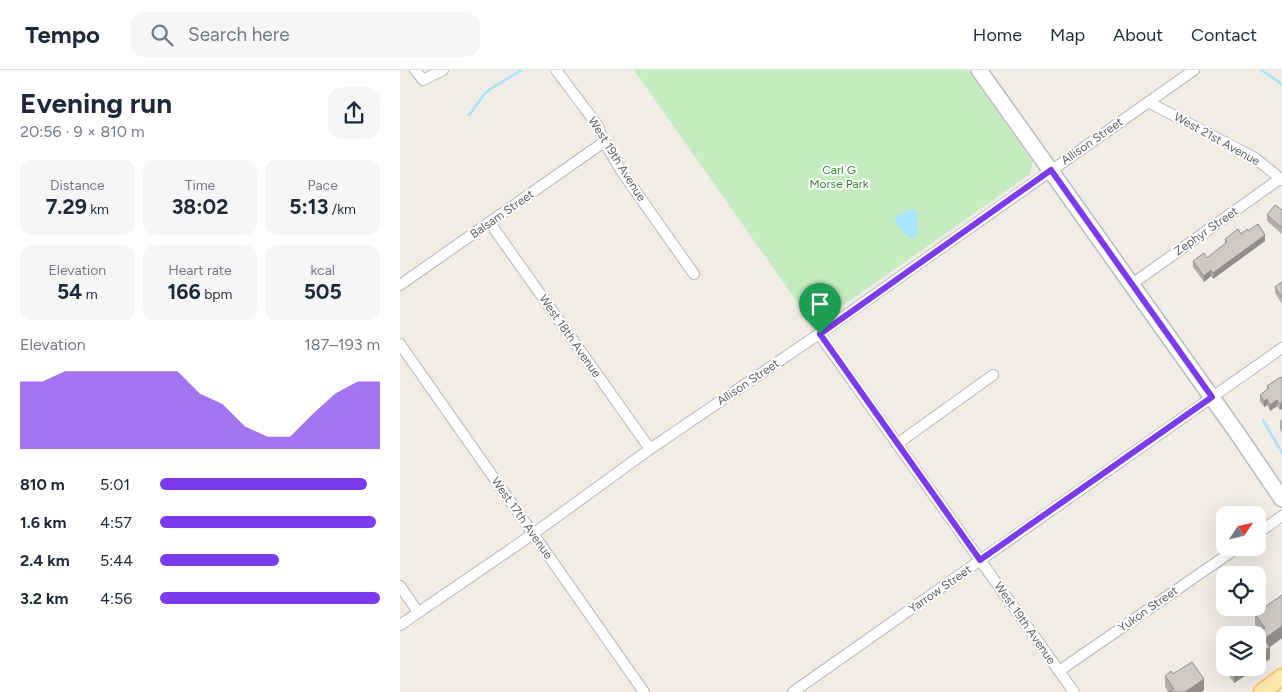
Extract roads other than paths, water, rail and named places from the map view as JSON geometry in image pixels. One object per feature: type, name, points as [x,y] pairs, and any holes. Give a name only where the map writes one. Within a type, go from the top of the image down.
[{"type":"main road","points":[[1262,692],[1282,677]]},
{"type":"street","points":[[415,70],[423,80],[443,70]]},
{"type":"street","name":"West 19th Avenue","points":[[556,70],[598,126],[604,142],[622,172],[694,274]]},
{"type":"street","points":[[979,70],[1212,397],[1282,499]]},
{"type":"street","name":"Allison Street","points":[[400,625],[533,534],[650,449],[820,334],[1194,70]]},
{"type":"street","name":"West 21st Avenue","points":[[1148,102],[1255,158],[1281,179]]},
{"type":"street","name":"Balsam Street","points":[[400,285],[604,142]]},
{"type":"street","name":"Zephyr Street","points":[[1132,284],[1281,179]]},
{"type":"street","name":"West 18th Avenue","points":[[490,222],[650,449]]},
{"type":"street","name":"West 19th Avenue","points":[[820,334],[1074,692]]},
{"type":"street","name":"West 17th Avenue","points":[[400,344],[644,692]]},
{"type":"street","name":"Yarrow Street","points":[[793,692],[1282,348]]},
{"type":"street","points":[[898,444],[993,376]]},
{"type":"street","points":[[1266,527],[1282,516]]},
{"type":"street","name":"Yukon Street","points":[[1059,671],[1225,556]]},
{"type":"street","points":[[400,586],[418,612]]},
{"type":"water","points":[[914,209],[917,213],[918,230],[917,236],[911,238],[905,234],[895,221],[895,217]]},
{"type":"waterway","points":[[469,115],[487,91],[522,70]]},
{"type":"waterway","points":[[1261,70],[1282,84]]},
{"type":"waterway","points":[[1263,420],[1282,453]]},
{"type":"park label","name":"Carl G Morse Park","points":[[839,177]]}]
